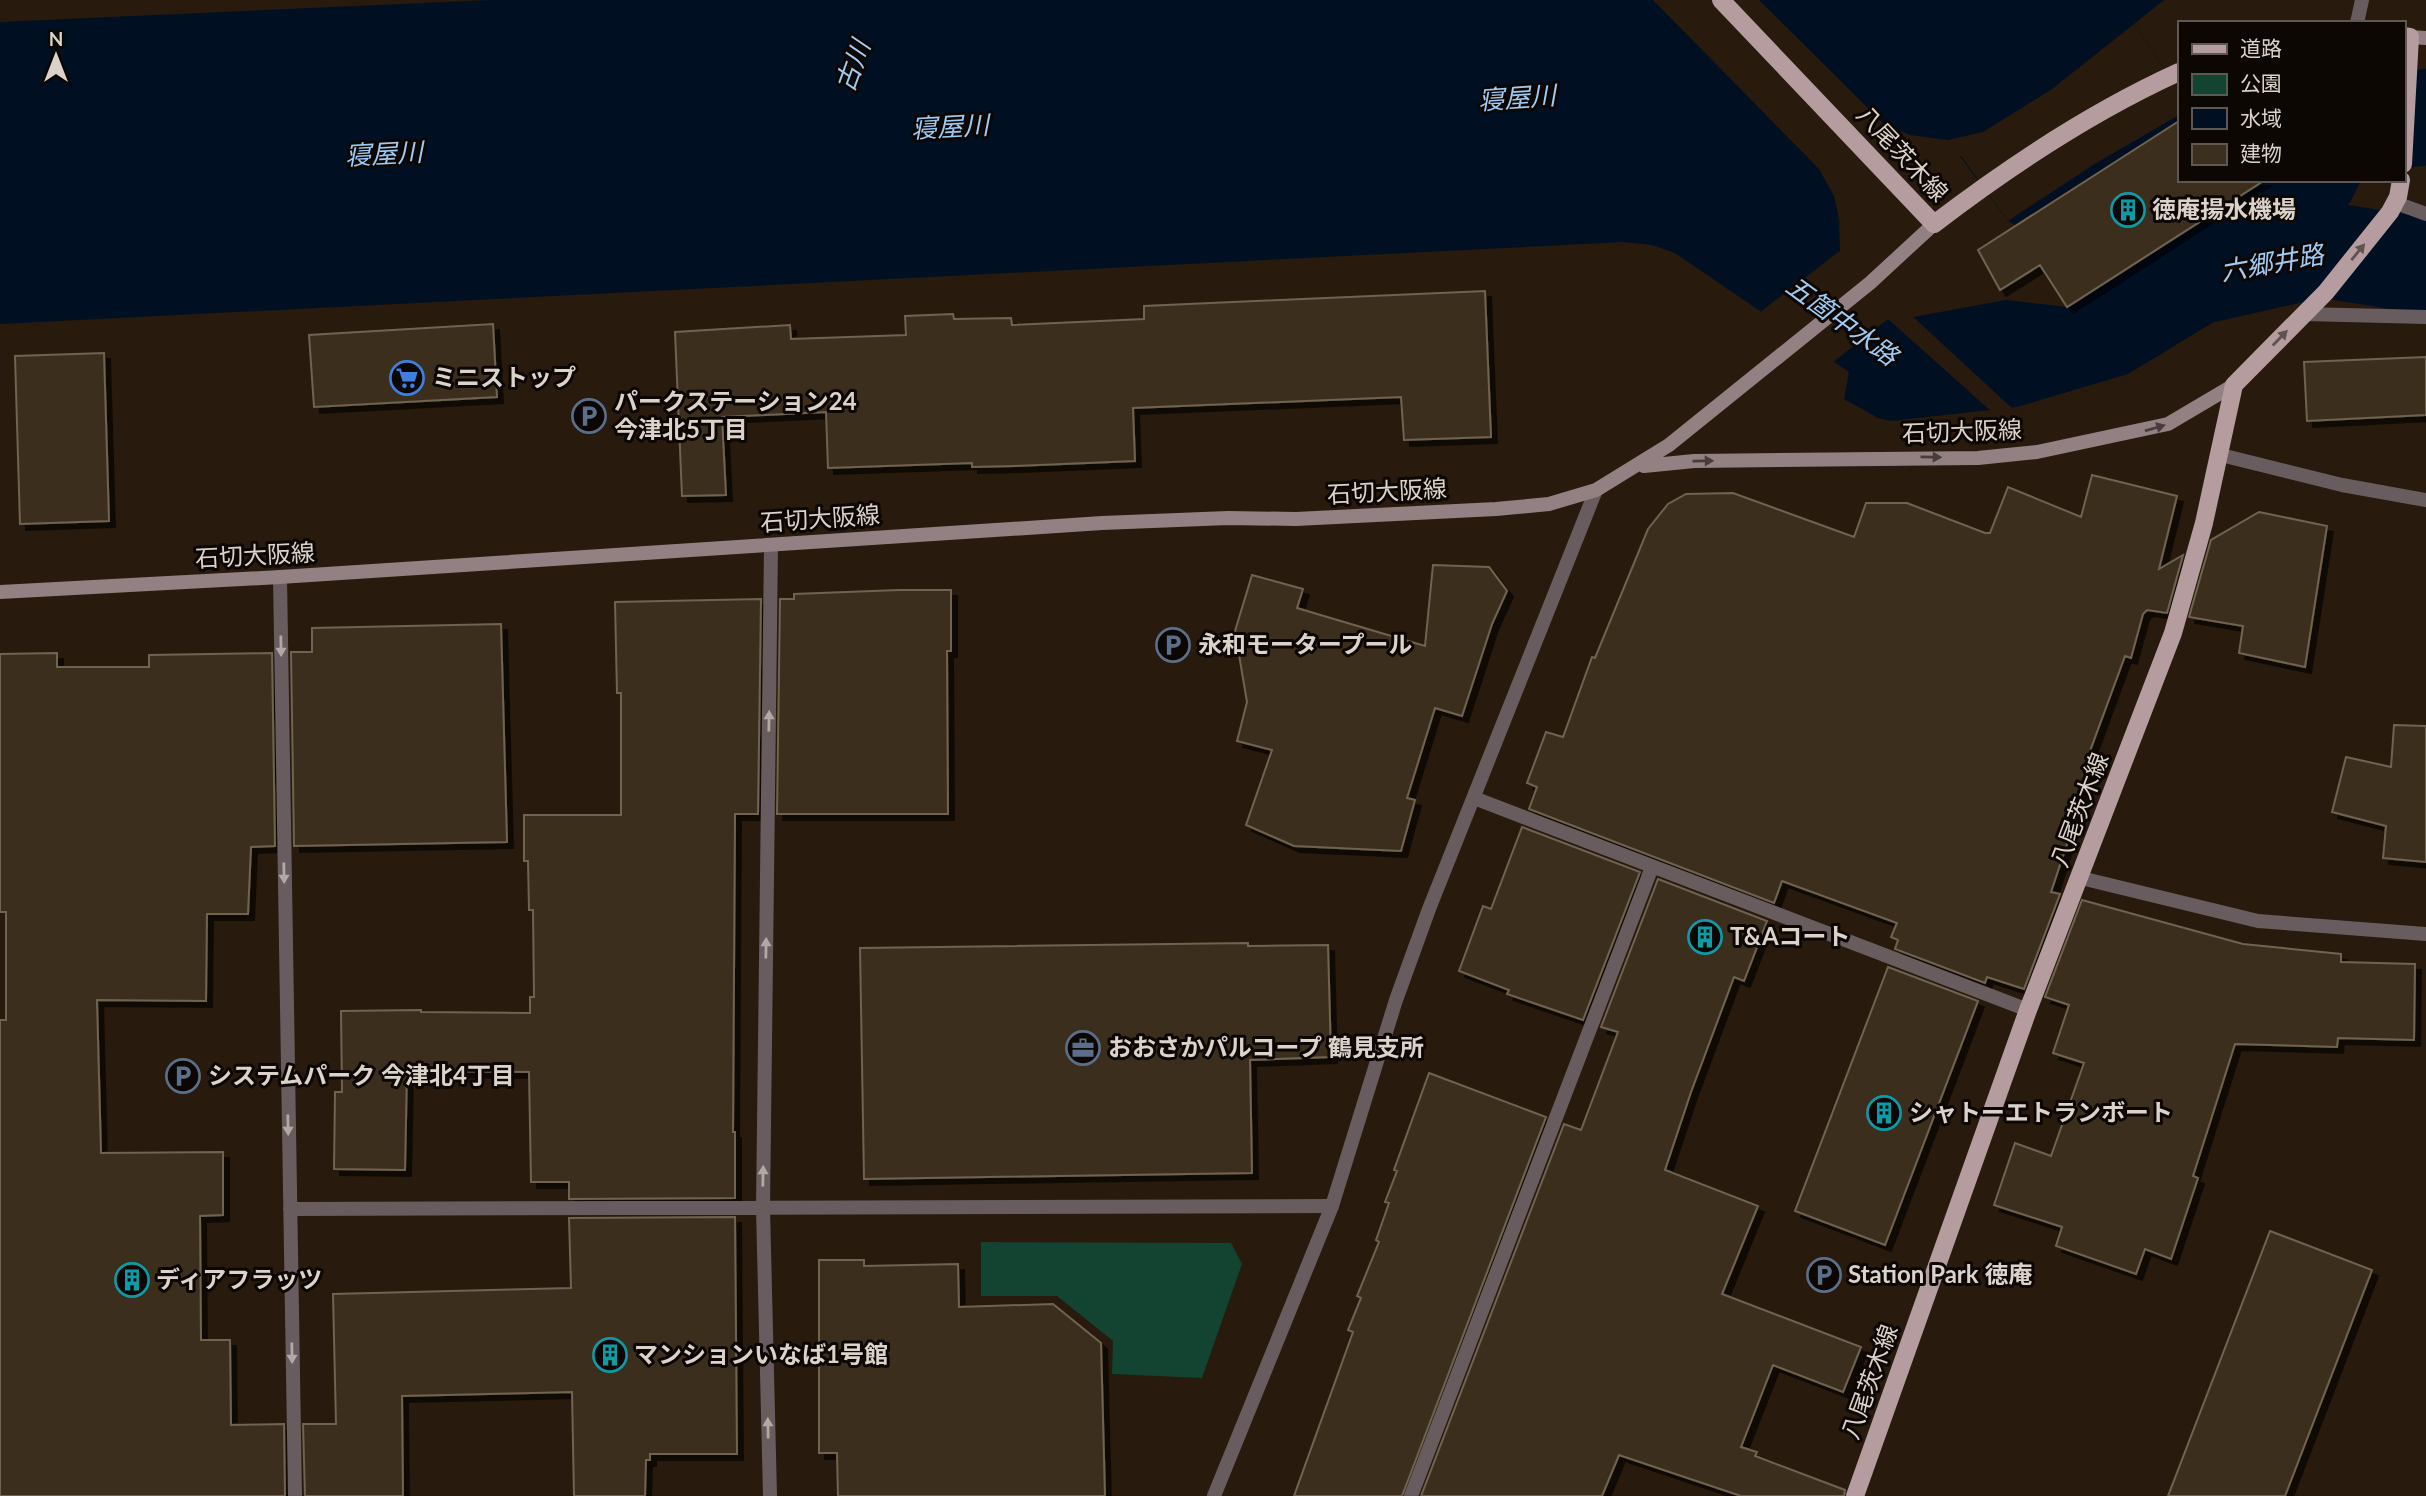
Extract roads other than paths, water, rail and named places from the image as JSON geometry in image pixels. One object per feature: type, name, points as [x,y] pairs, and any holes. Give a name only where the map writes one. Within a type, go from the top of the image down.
[{"type":"main road","name":"八尾茨木線","points":[[1721,0],[1934,224],[1983,186],[2074,126],[2174,74]]},
{"type":"main road","points":[[2405,141],[2413,37]]},
{"type":"main road","points":[[2234,385],[2326,292],[2393,208],[2400,182]]},
{"type":"main road","name":"石切大阪線","points":[[0,592],[280,578],[1102,523],[1296,519],[1496,509],[1549,503],[1596,490],[1669,445],[1878,276],[1934,224]]},
{"type":"main road","name":"八尾茨木線","points":[[1855,1496],[2028,1010],[2173,633],[2221,454],[2234,385]]},
{"type":"main road","name":"石切大阪線","points":[[1635,467],[1694,461],[1978,458],[2027,453],[2168,424],[2234,385]]},
{"type":"street","points":[[2357,21],[2362,0]]},
{"type":"street","points":[[2393,208],[2426,214]]},
{"type":"street","points":[[2304,314],[2426,317]]},
{"type":"street","points":[[2221,454],[2342,485],[2426,500]]},
{"type":"street","points":[[1214,1496],[1332,1206],[1396,1000],[1596,490]]},
{"type":"street","points":[[770,1496],[763,1208],[771,545]]},
{"type":"street","points":[[280,578],[295,1496]]},
{"type":"street","points":[[1474,798],[2028,1010]]},
{"type":"street","points":[[1411,1496],[1652,867]]},
{"type":"street","points":[[2081,878],[2258,921],[2426,934]]},
{"type":"street","points":[[290,1209],[1332,1206]]},
{"type":"water","points":[[491,0],[2164,0],[2134,24],[2178,89],[2178,122],[2015,225],[2008,221],[1948,140],[1839,217],[1840,251],[1908,318],[2006,300],[2067,307],[2259,182],[2360,182],[2351,201],[2288,277],[2128,374],[2017,407],[1891,421],[1878,418],[1844,399],[1849,372],[1675,253],[1652,245],[1623,242],[0,324],[0,22]]},
{"type":"waterway","name":"五箇中水路","points":[[2405,120],[2426,117]]},
{"type":"waterway","name":"六郷井路","points":[[2201,276],[2320,249],[2426,266]]},
{"type":"place","name":"徳庵揚水機場","points":[[2128,210]]},
{"type":"place","name":"ミニストップ","points":[[407,378]]},
{"type":"place","name":"パークステーション24 今津北5丁目","points":[[589,416]]},
{"type":"place","name":"永和モータープール","points":[[1173,645]]},
{"type":"place","name":"T&Aコート","points":[[1705,937]]},
{"type":"place","name":"おおさかパルコープ 鶴見支所","points":[[1083,1048]]},
{"type":"place","name":"システムパーク 今津北4丁目","points":[[183,1076]]},
{"type":"place","name":"シャトーエトランボート","points":[[1884,1113]]},
{"type":"place","name":"Station Park 徳庵","points":[[1824,1275]]},
{"type":"place","name":"ディアフラッツ","points":[[132,1280]]},
{"type":"place","name":"マンションいなば1号館","points":[[610,1355]]},
{"type":"water label","name":"古川","points":[[853,66]]},
{"type":"water label","name":"寝屋川","points":[[1517,98]]},
{"type":"water label","name":"寝屋川","points":[[950,127]]},
{"type":"water label","name":"寝屋川","points":[[384,154]]}]
